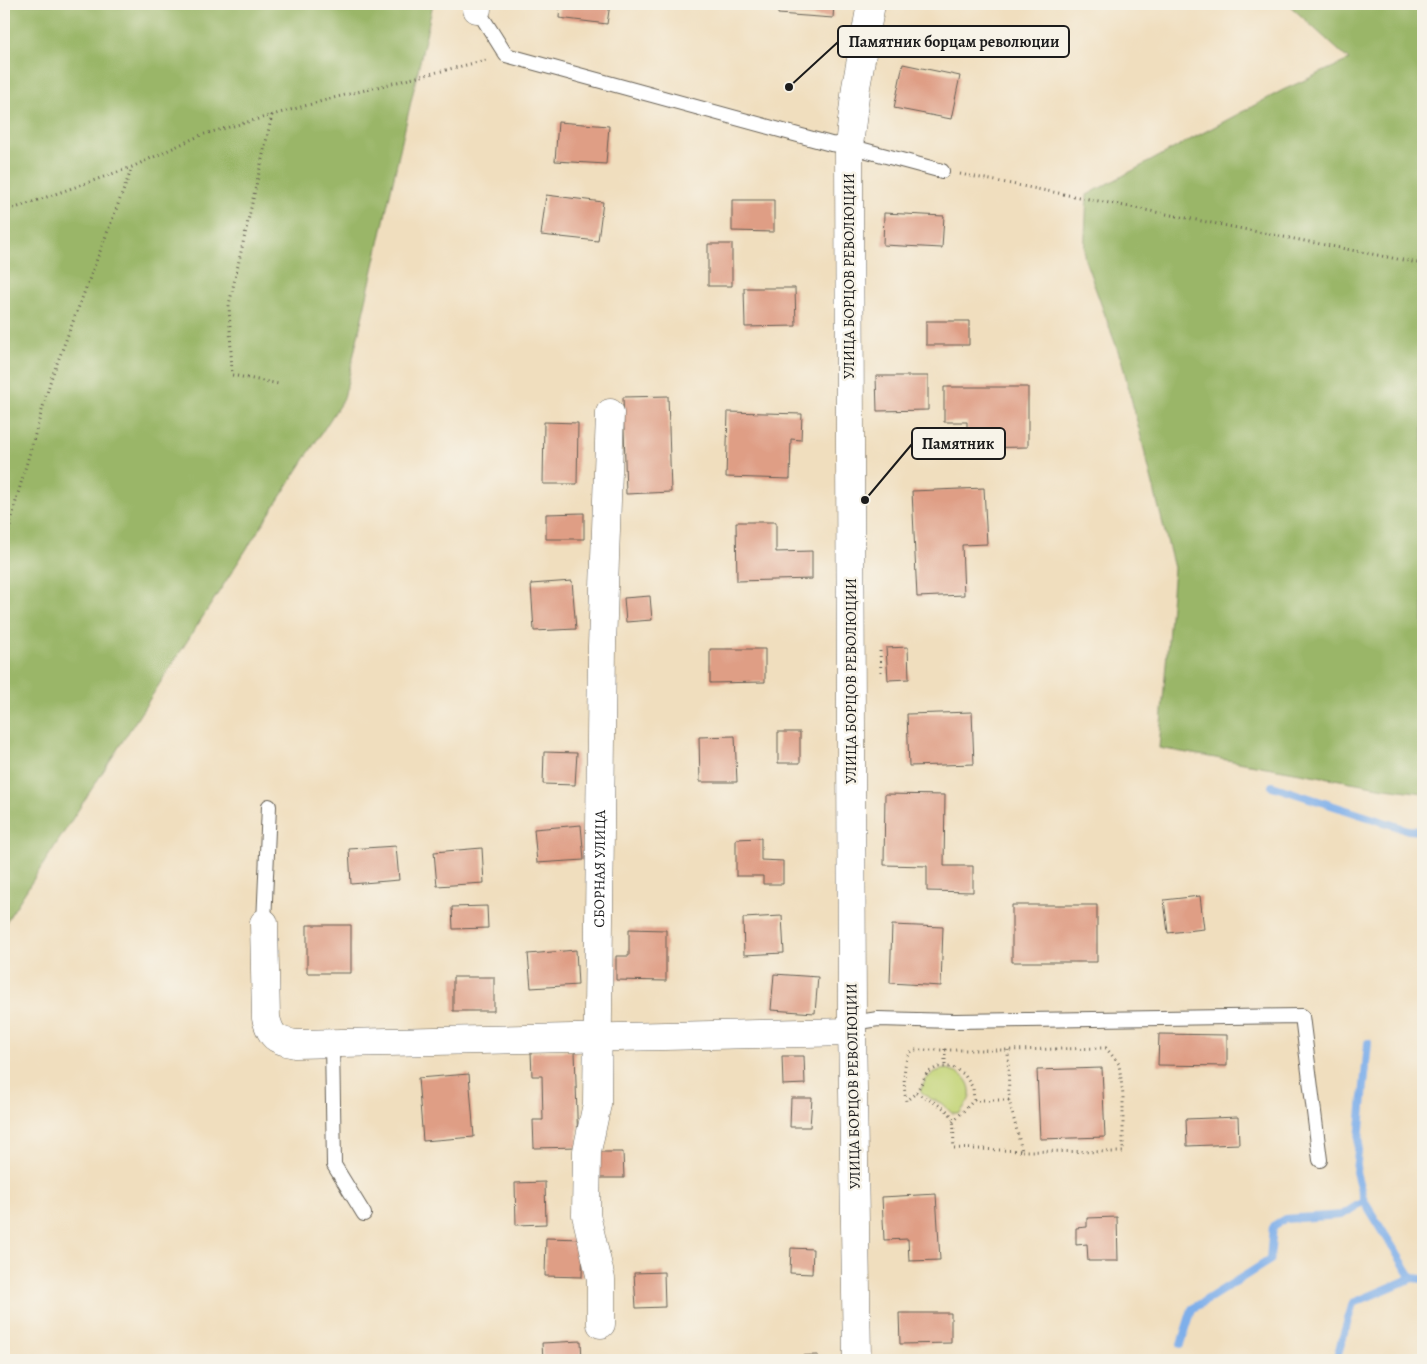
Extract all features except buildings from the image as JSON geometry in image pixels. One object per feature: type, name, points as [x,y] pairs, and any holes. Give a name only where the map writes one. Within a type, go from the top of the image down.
[{"type":"street","name":"УЛИЦА БОРЦОВ РЕВОЛЮЦИИ","points":[[857,1360],[852,1027],[849,146],[856,88],[871,4]]},
{"type":"street","name":"СБОРНАЯ УЛИЦА","points":[[601,1324],[601,1279],[586,1215],[587,1150],[597,1104],[602,646],[610,413]]},
{"type":"street","points":[[264,923],[266,1018],[270,1032],[280,1041],[295,1044],[598,1038],[852,1027]]},
{"type":"lane","points":[[477,6],[506,55],[831,144],[849,146],[942,171]]},
{"type":"lane","points":[[264,923],[269,806]]},
{"type":"lane","points":[[852,1027],[878,1020],[954,1021],[1302,1016],[1320,1160]]},
{"type":"lane","points":[[332,1043],[334,1164],[364,1214]]},
{"type":"path","points":[[4,212],[132,167],[201,135],[333,98],[506,55]]},
{"type":"path","points":[[272,115],[229,305],[232,375],[279,384]]},
{"type":"path","points":[[4,551],[17,497],[51,379],[132,167]]},
{"type":"path","points":[[942,171],[1423,264]]},
{"type":"path","points":[[916,1093],[948,1111],[953,1122],[954,1148],[1123,1152],[1123,1095],[1119,1064],[1106,1048],[945,1049],[914,1050],[910,1052],[906,1060],[904,1087],[906,1101],[916,1093],[927,1072],[938,1067],[952,1067],[964,1074],[973,1088],[974,1100]]},
{"type":"path","points":[[945,1049],[946,1067]]},
{"type":"path","points":[[1008,1050],[1009,1100],[1022,1151]]},
{"type":"path","points":[[953,1122],[974,1100],[1009,1100]]},
{"type":"green space","points":[[4,4],[433,4],[344,398],[4,925]]},
{"type":"green space","points":[[1288,4],[1423,4],[1423,793],[1159,748],[1174,568],[1122,362],[1084,257],[1087,195],[1283,90],[1349,60]]},
{"type":"green space","points":[[946,1069],[960,1074],[969,1085],[970,1096],[960,1113],[952,1113],[941,1103],[929,1098],[920,1091],[924,1082],[930,1076],[936,1071]]},
{"type":"waterway","points":[[1272,786],[1408,830],[1423,831]]},
{"type":"waterway","points":[[1368,1043],[1356,1172],[1364,1201],[1412,1278]]},
{"type":"waterway","points":[[1181,1344],[1192,1309],[1270,1260],[1273,1226],[1285,1219],[1342,1215],[1364,1201]]},
{"type":"waterway","points":[[1336,1360],[1353,1303],[1412,1278],[1423,1279]]},
{"type":"place","name":"Памятник борцам революции","points":[[789,87]]},
{"type":"place","name":"Памятник","points":[[865,500]]}]
